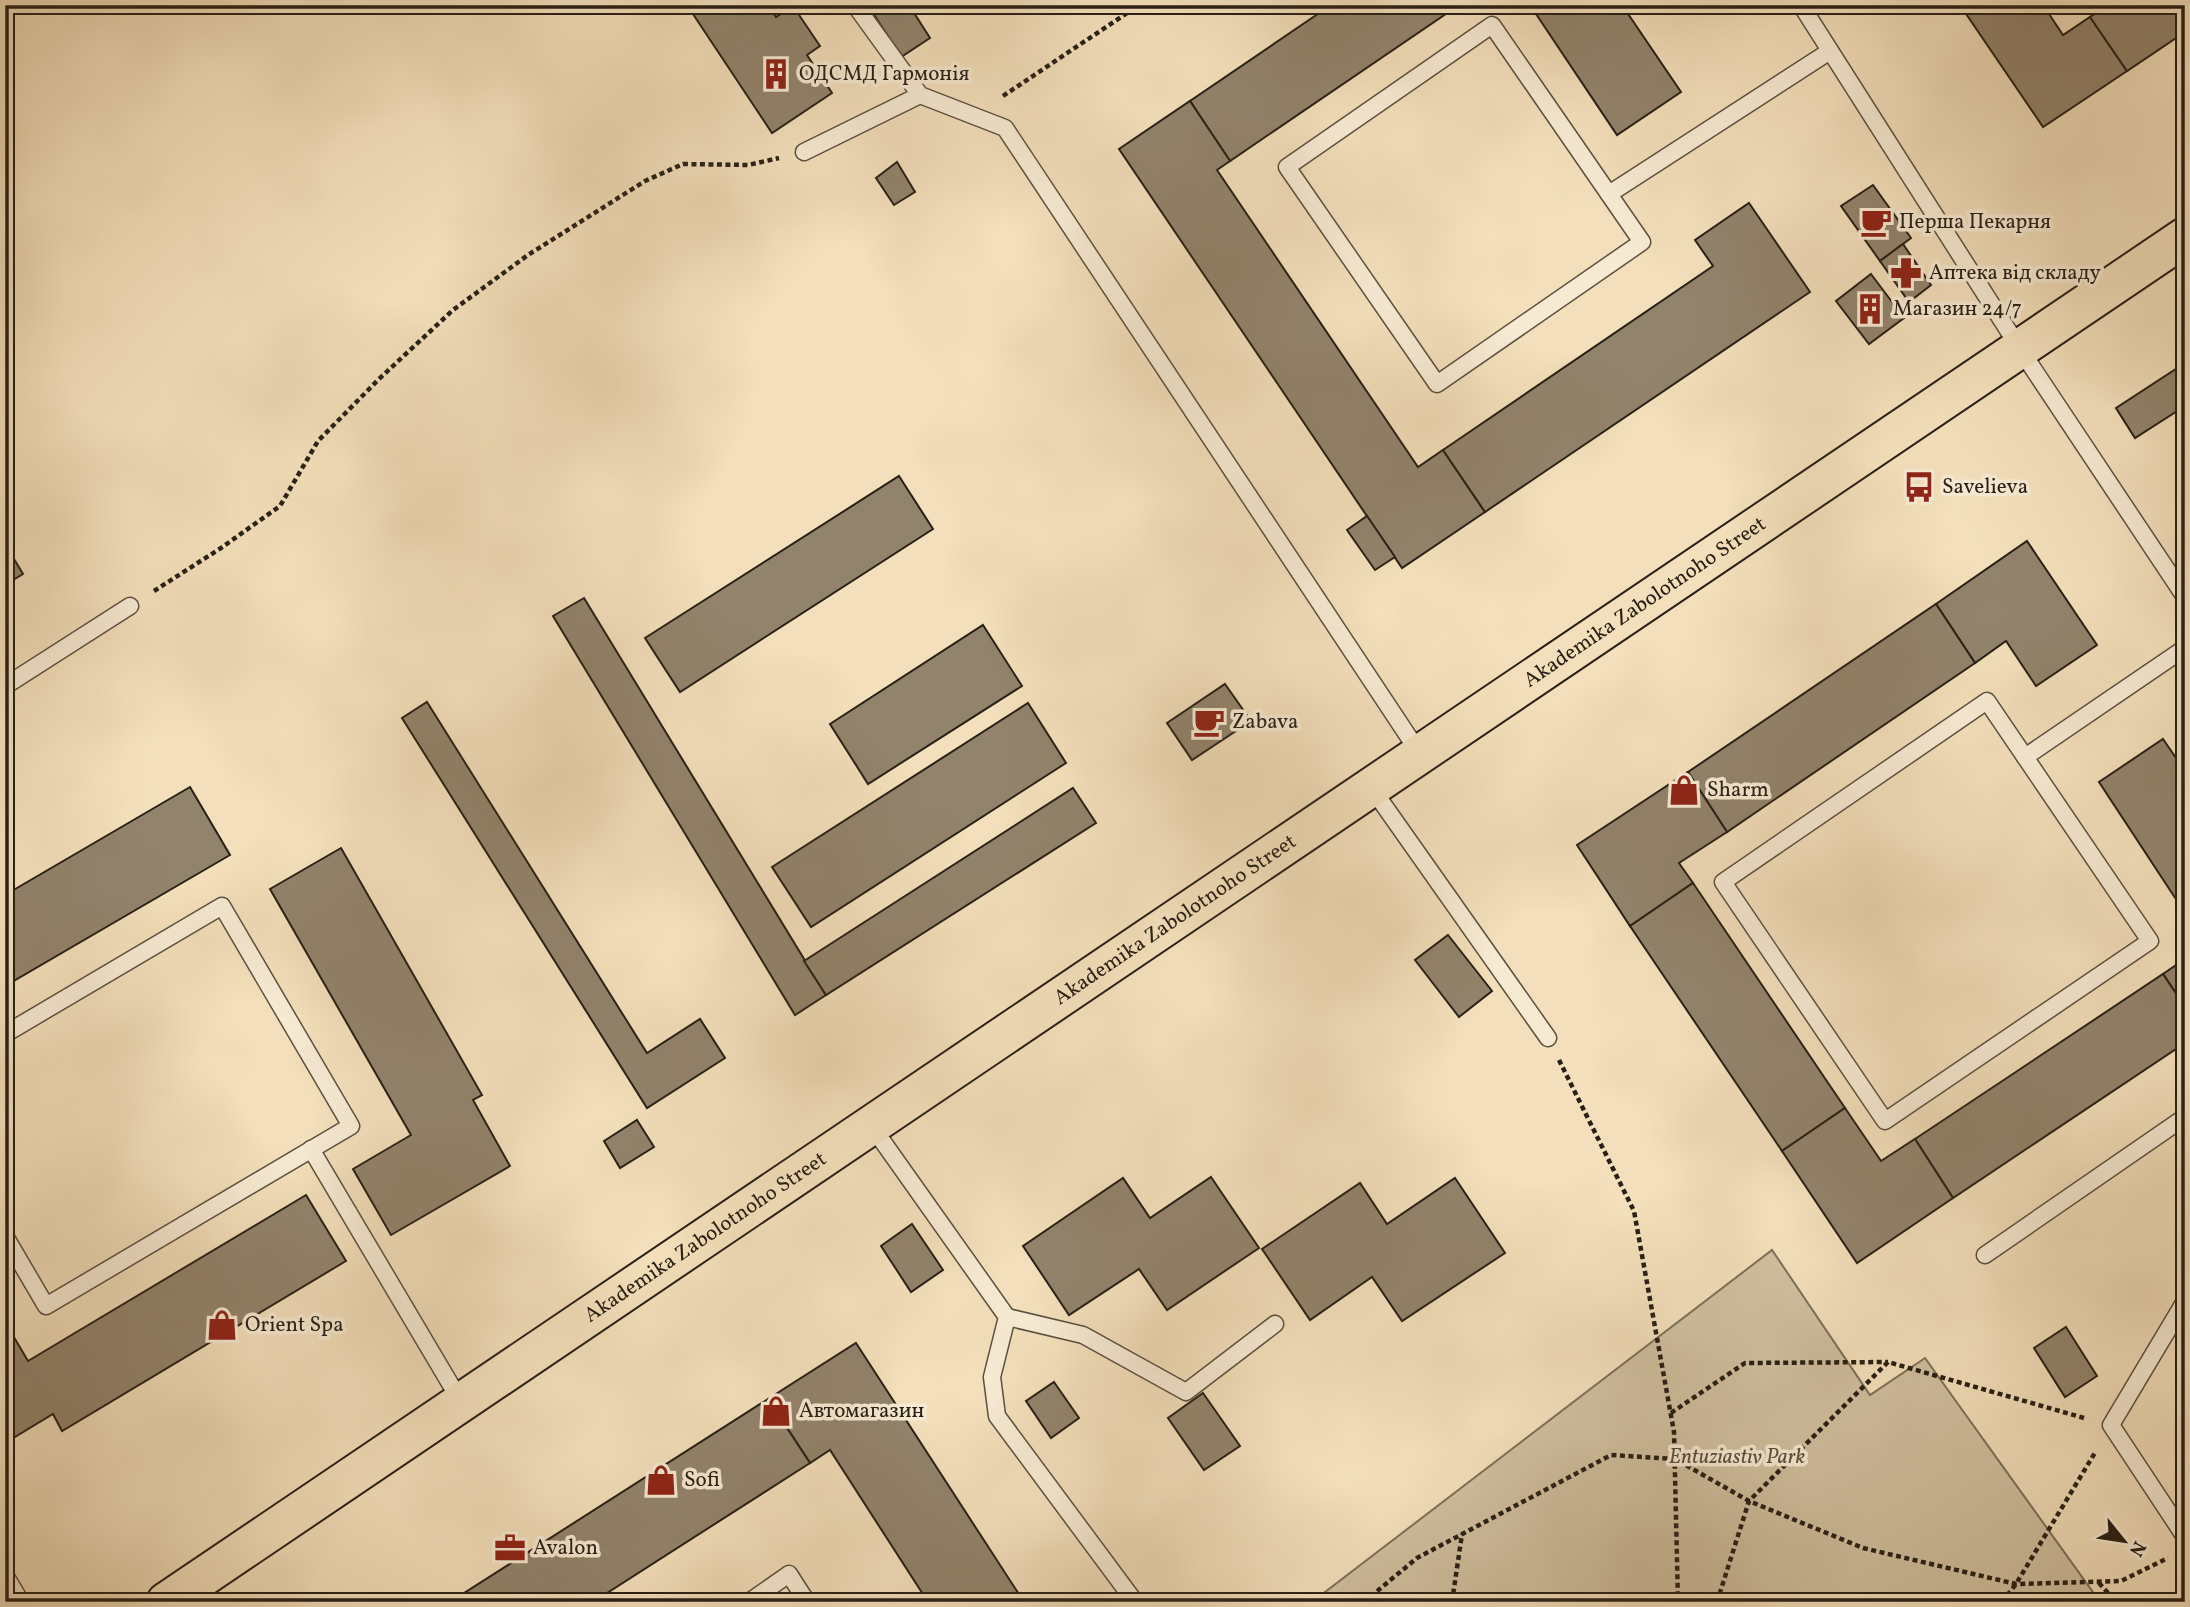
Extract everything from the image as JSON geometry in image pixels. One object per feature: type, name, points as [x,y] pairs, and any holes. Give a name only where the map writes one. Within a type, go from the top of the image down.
[{"type":"main road","name":"Akademika Zabolotnoho Street","points":[[167,1602],[2185,237]]},
{"type":"lane","points":[[855,5],[920,95],[1005,128],[1420,754]]},
{"type":"lane","points":[[1801,5],[2020,349],[2185,597]]},
{"type":"lane","points":[[1492,24],[1609,194],[1642,242],[1437,384],[1287,167],[1492,24]]},
{"type":"lane","points":[[1609,194],[1830,51]]},
{"type":"lane","points":[[804,152],[920,95]]},
{"type":"lane","points":[[5,686],[130,606]]},
{"type":"lane","points":[[2025,757],[2185,648]]},
{"type":"lane","points":[[1987,701],[2025,757],[2150,941],[1885,1121],[1723,882],[1987,701]]},
{"type":"lane","points":[[1371,787],[1548,1038]]},
{"type":"lane","points":[[5,1034],[222,906],[351,1126],[46,1306],[5,1236]]},
{"type":"lane","points":[[1985,1255],[2185,1117]]},
{"type":"lane","points":[[871,1125],[1006,1317],[1083,1335],[1185,1392],[1275,1324]]},
{"type":"lane","points":[[311,1149],[461,1402]]},
{"type":"lane","points":[[2185,1301],[2111,1425],[2185,1537]]},
{"type":"lane","points":[[1006,1317],[992,1377],[997,1416],[1135,1602]]},
{"type":"lane","points":[[749,1602],[789,1574],[807,1602]]},
{"type":"lane","points":[[5,1575],[21,1602]]},
{"type":"path","points":[[974,116],[1139,5]]},
{"type":"path","points":[[130,606],[221,548],[280,506],[318,441],[379,379],[453,310],[528,255],[645,181],[682,164],[748,166],[804,152]]},
{"type":"path","points":[[1548,1038],[1634,1211],[1674,1432],[1678,1602]]},
{"type":"path","points":[[1671,1413],[1745,1363],[1888,1363],[2111,1425],[2002,1602]]},
{"type":"path","points":[[1717,1602],[1749,1501],[1888,1363]]},
{"type":"path","points":[[1364,1602],[1417,1558],[1611,1455],[1675,1459],[1749,1501],[1863,1548],[2015,1584],[2121,1581],[2174,1555]]},
{"type":"path","points":[[1452,1602],[1462,1534]]},
{"type":"path","points":[[2098,1582],[2116,1602]]},
{"type":"green space","name":"Entuziastiv Park","points":[[1772,1250],[1870,1395],[1925,1358],[2100,1602],[1312,1602]]},
{"type":"building","name":"ОДСМД Гармонія","points":[[687,5],[768,5],[776,17],[793,6],[820,46],[807,55],[832,93],[772,133]]},
{"type":"building","points":[[879,5],[909,5],[930,38],[901,57],[871,10]]},
{"type":"building","points":[[1331,5],[1459,5],[1230,161],[1190,101]]},
{"type":"building","points":[[1530,5],[1622,5],[1681,92],[1617,135]]},
{"type":"building","points":[[1960,5],[2043,5],[2063,35],[2090,17],[2127,71],[2043,127]]},
{"type":"building","points":[[2107,5],[2185,5],[2185,32],[2127,71],[2090,17]]},
{"type":"building","points":[[1190,101],[1230,161],[1217,170],[1418,467],[1443,450],[1485,512],[1402,568],[1119,149]]},
{"type":"building","points":[[897,162],[915,192],[894,205],[876,178]]},
{"type":"building","name":"Перша Пекарня","points":[[1873,185],[1911,238],[1880,261],[1841,206]]},
{"type":"building","points":[[1749,203],[1810,292],[1485,512],[1443,450],[1713,266],[1695,240]]},
{"type":"building","name":"Аптека від складу","points":[[1903,244],[1931,285],[1909,302],[1880,261]]},
{"type":"building","name":"Магазин 24/7","points":[[1871,274],[1904,318],[1869,344],[1836,301]]},
{"type":"building","points":[[2176,369],[2185,383],[2185,406],[2135,438],[2116,408]]},
{"type":"building","points":[[899,476],[933,529],[680,692],[645,638]]},
{"type":"building","points":[[1367,516],[1395,557],[1375,570],[1347,530]]},
{"type":"building","points":[[2027,541],[2097,645],[2036,686],[2006,641],[1975,663],[1936,604]]},
{"type":"building","points":[[5,544],[23,574],[5,585]]},
{"type":"building","points":[[584,598],[826,995],[795,1015],[553,616]]},
{"type":"building","points":[[1936,604],[1975,663],[1727,832],[1688,772]]},
{"type":"building","points":[[983,625],[1022,686],[868,784],[830,724]]},
{"type":"building","name":"Zabava","points":[[1225,684],[1251,721],[1192,760],[1167,723]]},
{"type":"building","points":[[427,702],[647,1053],[700,1019],[725,1058],[647,1108],[402,718]]},
{"type":"building","points":[[1028,703],[1066,763],[811,927],[772,867]]},
{"type":"building","points":[[2163,739],[2185,771],[2185,913],[2099,782]]},
{"type":"building","points":[[1688,772],[1727,832],[1679,863],[1693,883],[1630,926],[1577,845]]},
{"type":"building","points":[[190,787],[230,855],[5,986],[5,895]]},
{"type":"building","points":[[1073,788],[1096,823],[826,995],[804,961]]},
{"type":"building","points":[[341,848],[482,1095],[473,1100],[510,1166],[391,1235],[353,1169],[411,1135],[270,889]]},
{"type":"building","points":[[1693,883],[1845,1108],[1782,1151],[1630,926]]},
{"type":"building","points":[[1448,935],[1492,991],[1459,1017],[1415,960]]},
{"type":"building","points":[[2185,959],[2185,1007],[2163,974]]},
{"type":"building","points":[[2163,974],[2185,1007],[2185,1043],[1953,1198],[1915,1139]]},
{"type":"building","points":[[1845,1108],[1881,1161],[1915,1139],[1953,1198],[1857,1263],[1782,1151]]},
{"type":"building","points":[[637,1120],[654,1147],[620,1168],[604,1141]]},
{"type":"building","points":[[1211,1177],[1259,1248],[1167,1310],[1139,1269],[1069,1315],[1023,1246],[1123,1178],[1150,1218]]},
{"type":"building","points":[[1455,1178],[1505,1253],[1402,1321],[1372,1277],[1310,1320],[1262,1249],[1360,1183],[1387,1224]]},
{"type":"building","points":[[306,1195],[346,1261],[62,1431],[53,1414],[5,1443],[5,1322],[28,1361]]},
{"type":"building","points":[[912,1224],[943,1270],[911,1292],[881,1246]]},
{"type":"building","points":[[2066,1327],[2097,1376],[2065,1397],[2034,1348]]},
{"type":"building","points":[[856,1343],[1024,1602],[928,1602],[830,1450],[810,1463],[768,1399]]},
{"type":"building","points":[[1054,1382],[1079,1418],[1051,1438],[1026,1401]]},
{"type":"building","points":[[1203,1393],[1240,1446],[1204,1470],[1168,1418]]},
{"type":"building","points":[[768,1399],[810,1463],[593,1602],[450,1602]]},
{"type":"place","name":"ОДСМД Гармонія","points":[[776,74]]},
{"type":"place","name":"Перша Пекарня","points":[[1876,222]]},
{"type":"place","name":"Аптека від складу","points":[[1906,273]]},
{"type":"place","name":"Магазин 24/7","points":[[1870,309]]},
{"type":"place","name":"Savelieva","points":[[1919,487]]},
{"type":"place","name":"Zabava","points":[[1209,722]]},
{"type":"place","name":"Sharm","points":[[1684,790]]},
{"type":"place","name":"Orient Spa","points":[[222,1325]]},
{"type":"place","name":"Автомагазин","points":[[776,1411]]},
{"type":"place","name":"Sofi","points":[[661,1480]]},
{"type":"place","name":"Avalon","points":[[510,1548]]}]
